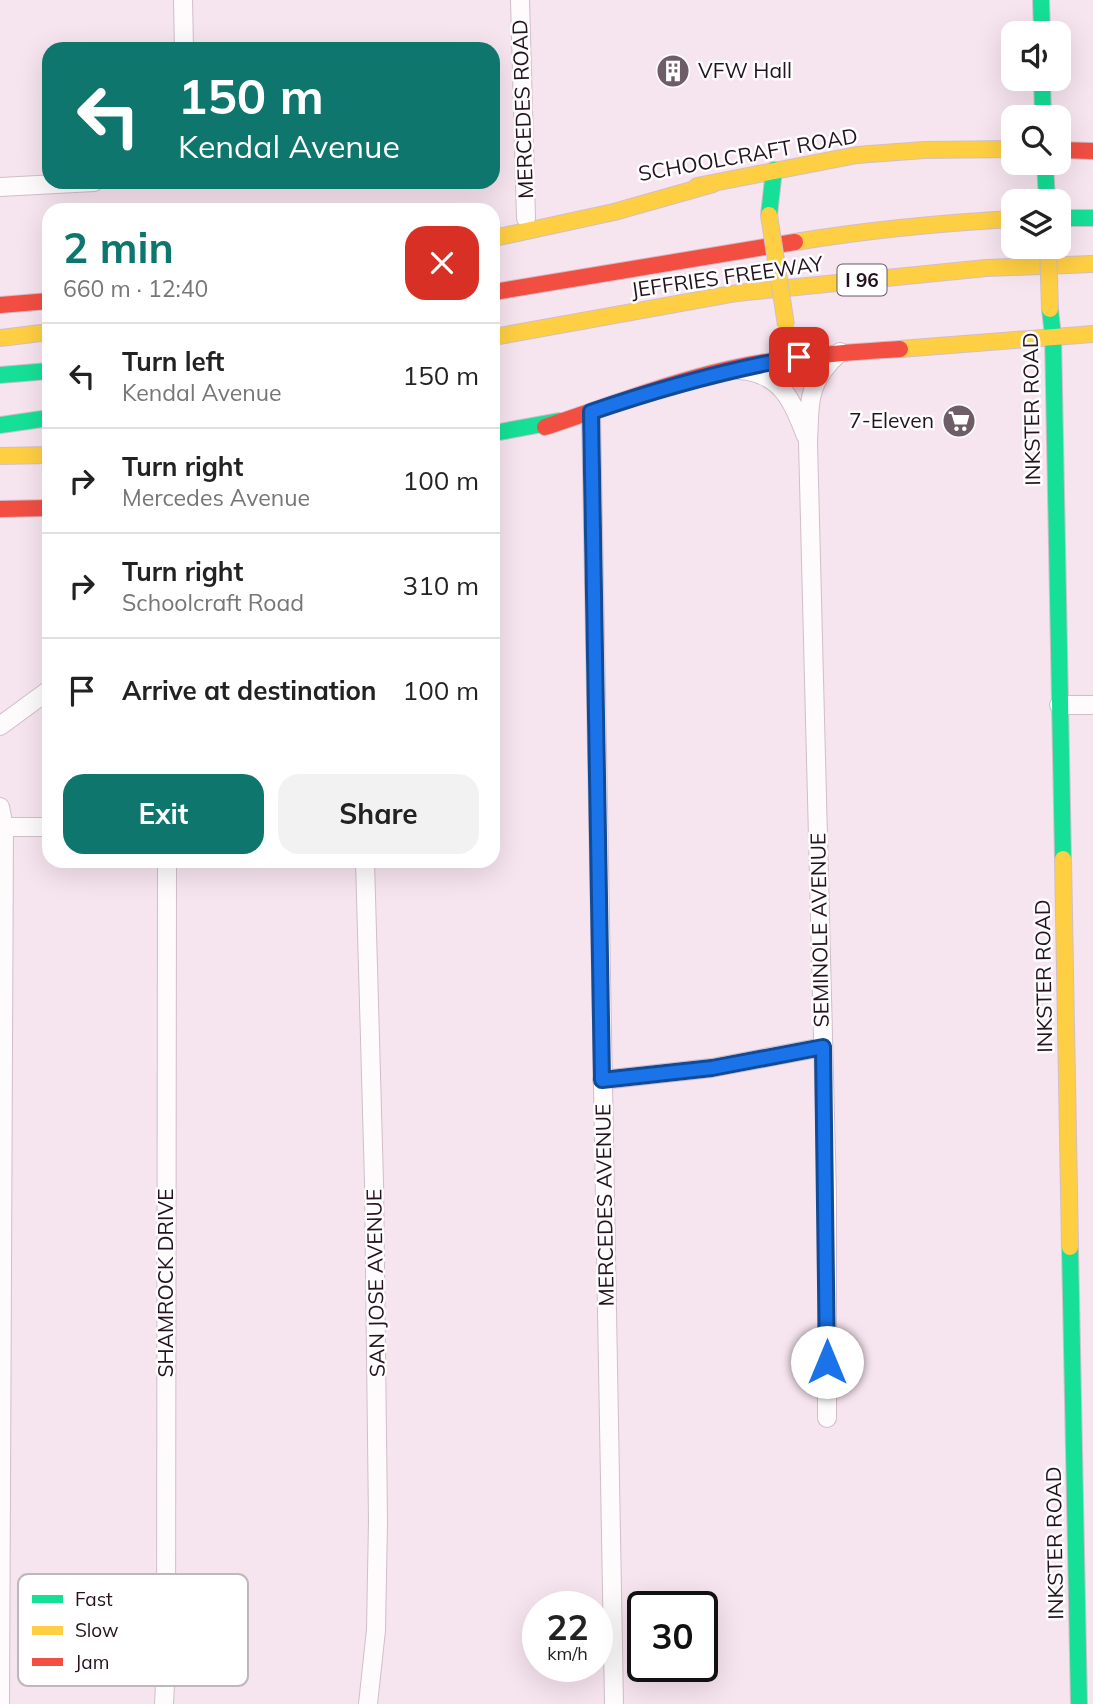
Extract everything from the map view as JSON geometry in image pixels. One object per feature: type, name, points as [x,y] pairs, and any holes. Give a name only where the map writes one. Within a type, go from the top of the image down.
[{"type":"main road","points":[[1041,0],[1042,21]]},
{"type":"main road","name":"SCHOOLCRAFT ROAD","points":[[500,224],[609,200],[713,184],[835,158],[895,151],[1001,149]]},
{"type":"main road","points":[[1071,150],[1093,151]]},
{"type":"main road","points":[[774,170],[769,215],[792,341]]},
{"type":"main road","points":[[500,237],[614,212],[713,184]]},
{"type":"main road","points":[[1071,218],[1093,218]]},
{"type":"main road","name":"JEFFRIES FREEWAY","points":[[500,291],[855,232],[1001,220]]},
{"type":"main road","name":"INKSTER ROAD","points":[[1048,259],[1053,336],[1059,705],[1084,1698]]},
{"type":"main road","name":"JEFFRIES FREEWAY","points":[[500,336],[737,293],[986,268],[1093,264]]},
{"type":"main road","points":[[0,305],[42,302]]},
{"type":"main road","points":[[0,338],[42,333]]},
{"type":"main road","points":[[500,432],[591,412],[729,369],[792,341],[840,352],[1093,334]]},
{"type":"main road","points":[[0,375],[42,372]]},
{"type":"main road","points":[[0,425],[42,419]]},
{"type":"main road","points":[[500,445],[559,421]]},
{"type":"main road","points":[[0,456],[42,454]]},
{"type":"main road","points":[[0,509],[42,508]]},
{"type":"street","points":[[183,0],[184,42]]},
{"type":"street","name":"MERCEDES ROAD","points":[[520,0],[526,218]]},
{"type":"street","points":[[0,187],[42,185]]},
{"type":"street","name":"SEMINOLE AVENUE","points":[[827,1418],[823,1047],[808,442],[810,393],[822,368],[840,352]]},
{"type":"street","points":[[729,369],[758,373],[783,388],[791,398],[808,442]]},
{"type":"street","name":"MERCEDES AVENUE","points":[[591,412],[614,1704]]},
{"type":"street","points":[[0,726],[42,695]]},
{"type":"street","points":[[1059,705],[1093,705]]},
{"type":"street","points":[[0,807],[4,828],[0,1704]]},
{"type":"street","points":[[4,828],[42,827]]},
{"type":"street","name":"SHAMROCK DRIVE","points":[[166,1574],[167,868]]},
{"type":"street","name":"SAN JOSE AVENUE","points":[[365,868],[374,1182],[379,1521],[376,1630],[368,1704]]},
{"type":"street","points":[[602,1080],[712,1068],[823,1047]]},
{"type":"street","name":"SHAMROCK DRIVE","points":[[164,1704],[165,1686]]},
{"type":"traffic: fast","points":[[1041,0],[1042,21]]},
{"type":"traffic: fast","points":[[1042,91],[1043,105]]},
{"type":"traffic: fast","points":[[769,215],[774,170]]},
{"type":"traffic: fast","points":[[1046,175],[1046,189]]},
{"type":"traffic: fast","points":[[1071,218],[1093,218]]},
{"type":"traffic: fast","points":[[1050,309],[1053,336],[1063,859]]},
{"type":"traffic: fast","points":[[0,375],[42,372]]},
{"type":"traffic: fast","points":[[0,425],[42,419]]},
{"type":"traffic: fast","points":[[500,432],[559,421]]},
{"type":"traffic: fast","points":[[1070,1247],[1079,1704]]},
{"type":"traffic: slow","points":[[697,186],[857,155],[924,150],[1001,149]]},
{"type":"traffic: slow","points":[[500,237],[614,212],[713,184]]},
{"type":"traffic: slow","points":[[769,215],[786,325]]},
{"type":"traffic: slow","points":[[795,242],[904,227],[1001,220]]},
{"type":"traffic: slow","points":[[1048,259],[1050,309]]},
{"type":"traffic: slow","points":[[500,336],[737,293],[986,268],[1093,264]]},
{"type":"traffic: slow","points":[[0,338],[42,333]]},
{"type":"traffic: slow","points":[[900,349],[1093,334]]},
{"type":"traffic: slow","points":[[0,456],[42,455]]},
{"type":"traffic: slow","points":[[1063,859],[1070,1247]]},
{"type":"traffic: jam","points":[[1071,150],[1093,151]]},
{"type":"traffic: jam","points":[[500,291],[795,242]]},
{"type":"traffic: jam","points":[[0,305],[42,302]]},
{"type":"traffic: jam","points":[[545,427],[660,388],[729,369],[793,358],[900,349]]},
{"type":"traffic: jam","points":[[0,509],[42,508]]},
{"type":"place","name":"VFW Hall","points":[[673,71]]},
{"type":"place","name":"7-Eleven","points":[[959,421]]},
{"type":"route","points":[[799,357],[729,369],[591,412],[602,1080],[712,1068],[823,1047],[827,1195],[827,1362]]}]
